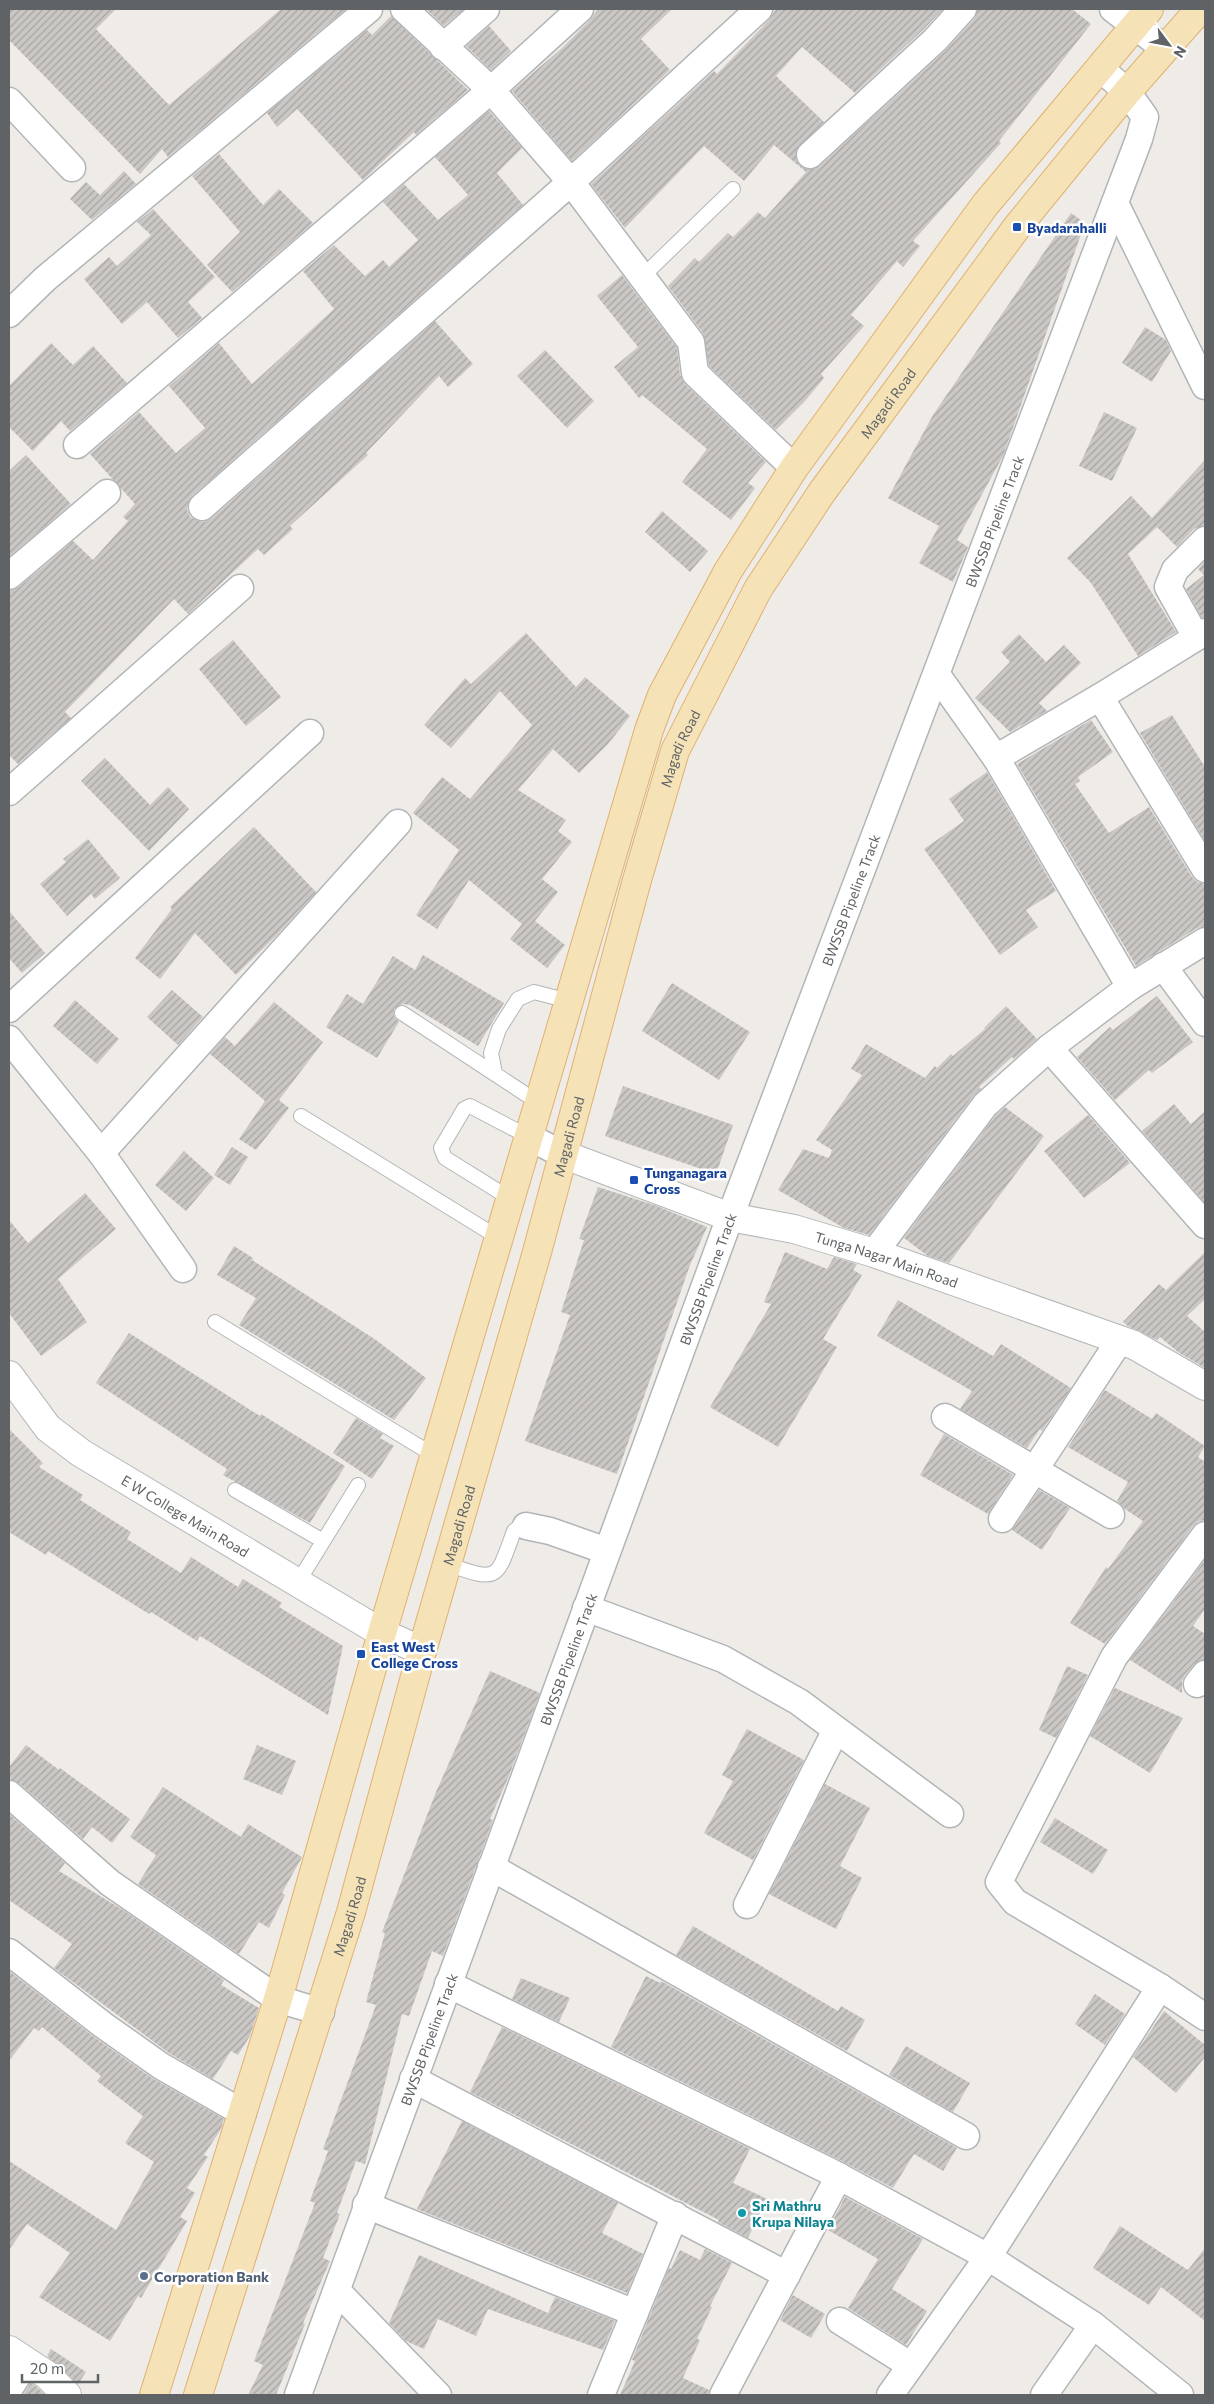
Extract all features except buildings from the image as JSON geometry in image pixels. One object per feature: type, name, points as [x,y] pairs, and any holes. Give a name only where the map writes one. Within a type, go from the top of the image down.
[{"type":"main road","name":"Magadi Road","points":[[198,2395],[321,2012],[351,1912],[422,1651],[534,1261],[636,880],[675,751],[758,589],[822,492],[1011,235],[1127,92],[1200,9]]},
{"type":"main road","points":[[154,2395],[278,1999],[382,1633],[649,730],[662,695],[728,571],[794,468],[985,205],[1142,17]]},
{"type":"street","points":[[9,314],[52,272],[369,9]]},
{"type":"street","points":[[404,9],[490,90],[571,182],[691,342],[695,373],[794,468]]},
{"type":"street","points":[[443,47],[486,9]]},
{"type":"street","points":[[77,445],[490,90],[580,9]]},
{"type":"street","points":[[202,507],[571,182],[759,9]]},
{"type":"street","points":[[810,155],[935,40],[963,9]]},
{"type":"street","points":[[1113,9],[1142,17],[1165,49]]},
{"type":"street","name":"BWSSB Pipeline Track","points":[[298,2395],[338,2292],[366,2205],[730,1217],[1139,139],[1145,117],[1127,92],[1100,68]]},
{"type":"street","points":[[9,101],[72,168]]},
{"type":"street","points":[[1114,203],[1205,386]]},
{"type":"street","points":[[9,576],[106,494]]},
{"type":"street","points":[[996,758],[1100,697],[1201,634],[1168,587],[1175,570],[1205,540]]},
{"type":"street","points":[[9,792],[240,588]]},
{"type":"street","points":[[937,674],[996,758],[1130,987]]},
{"type":"street","points":[[1100,697],[1205,869]]},
{"type":"street","points":[[9,1009],[310,733]]},
{"type":"street","points":[[101,1153],[398,824]]},
{"type":"street","points":[[874,1253],[985,1105],[1049,1048],[1130,987],[1205,941]]},
{"type":"street","points":[[1163,966],[1205,1023]]},
{"type":"street","points":[[9,1039],[101,1153],[183,1269]]},
{"type":"street","points":[[1049,1048],[1205,1225]]},
{"type":"street","points":[[529,1137],[562,1154]]},
{"type":"street","name":"Tunga Nagar Main Road","points":[[562,1154],[730,1217],[794,1229],[874,1253],[1134,1345],[1205,1386]]},
{"type":"street","points":[[1002,1519],[1120,1340]]},
{"type":"street","name":"E W College Main Road","points":[[9,1375],[48,1428],[81,1453],[382,1633],[422,1651]]},
{"type":"street","points":[[946,1418],[1111,1515]]},
{"type":"street","points":[[526,1526],[550,1531],[608,1551]]},
{"type":"street","points":[[1205,1535],[1114,1657],[999,1882],[1016,1902],[1160,1987],[1205,2016]]},
{"type":"street","points":[[586,1608],[723,1659],[799,1702],[950,1814]]},
{"type":"street","points":[[747,1905],[836,1730]]},
{"type":"street","points":[[9,1794],[110,1883],[278,1999],[321,2012]]},
{"type":"street","points":[[491,1868],[966,2136]]},
{"type":"street","points":[[9,1952],[103,2025],[161,2066],[243,2113]]},
{"type":"street","points":[[448,1984],[839,2176],[988,2257],[1093,2326],[1180,2395]]},
{"type":"street","points":[[890,2395],[988,2257],[1160,1987]]},
{"type":"street","points":[[413,2079],[787,2275]]},
{"type":"street","points":[[723,2395],[839,2176]]},
{"type":"street","points":[[366,2205],[635,2313]]},
{"type":"street","points":[[601,2395],[675,2215]]},
{"type":"street","points":[[338,2292],[438,2395]]},
{"type":"street","points":[[840,2321],[910,2365]]},
{"type":"street","points":[[1044,2395],[1093,2326]]},
{"type":"street","points":[[9,2389],[18,2356],[47,2375],[67,2395]]},
{"type":"lane","points":[[642,277],[733,189]]},
{"type":"lane","points":[[495,1074],[491,1053],[499,1029],[518,999],[534,992],[569,1001]]},
{"type":"lane","points":[[402,1013],[539,1102]]},
{"type":"lane","points":[[511,1198],[445,1158],[441,1148],[464,1109],[470,1106],[529,1137]]},
{"type":"lane","points":[[301,1116],[499,1238]]},
{"type":"lane","points":[[215,1322],[435,1456]]},
{"type":"lane","points":[[298,1582],[358,1485]]},
{"type":"lane","points":[[235,1490],[323,1541]]},
{"type":"lane","points":[[447,1564],[479,1575],[491,1575],[500,1568],[514,1531],[518,1526],[526,1526]]},
{"type":"place","name":"Byadarahalli","points":[[1017,227]]},
{"type":"place","name":"Tunganagara Cross","points":[[634,1180]]},
{"type":"place","name":"East West College Cross","points":[[361,1654]]},
{"type":"place","name":"Sri Mathru Krupa Nilaya","points":[[742,2213]]},
{"type":"place","name":"Corporation Bank","points":[[144,2276]]}]
